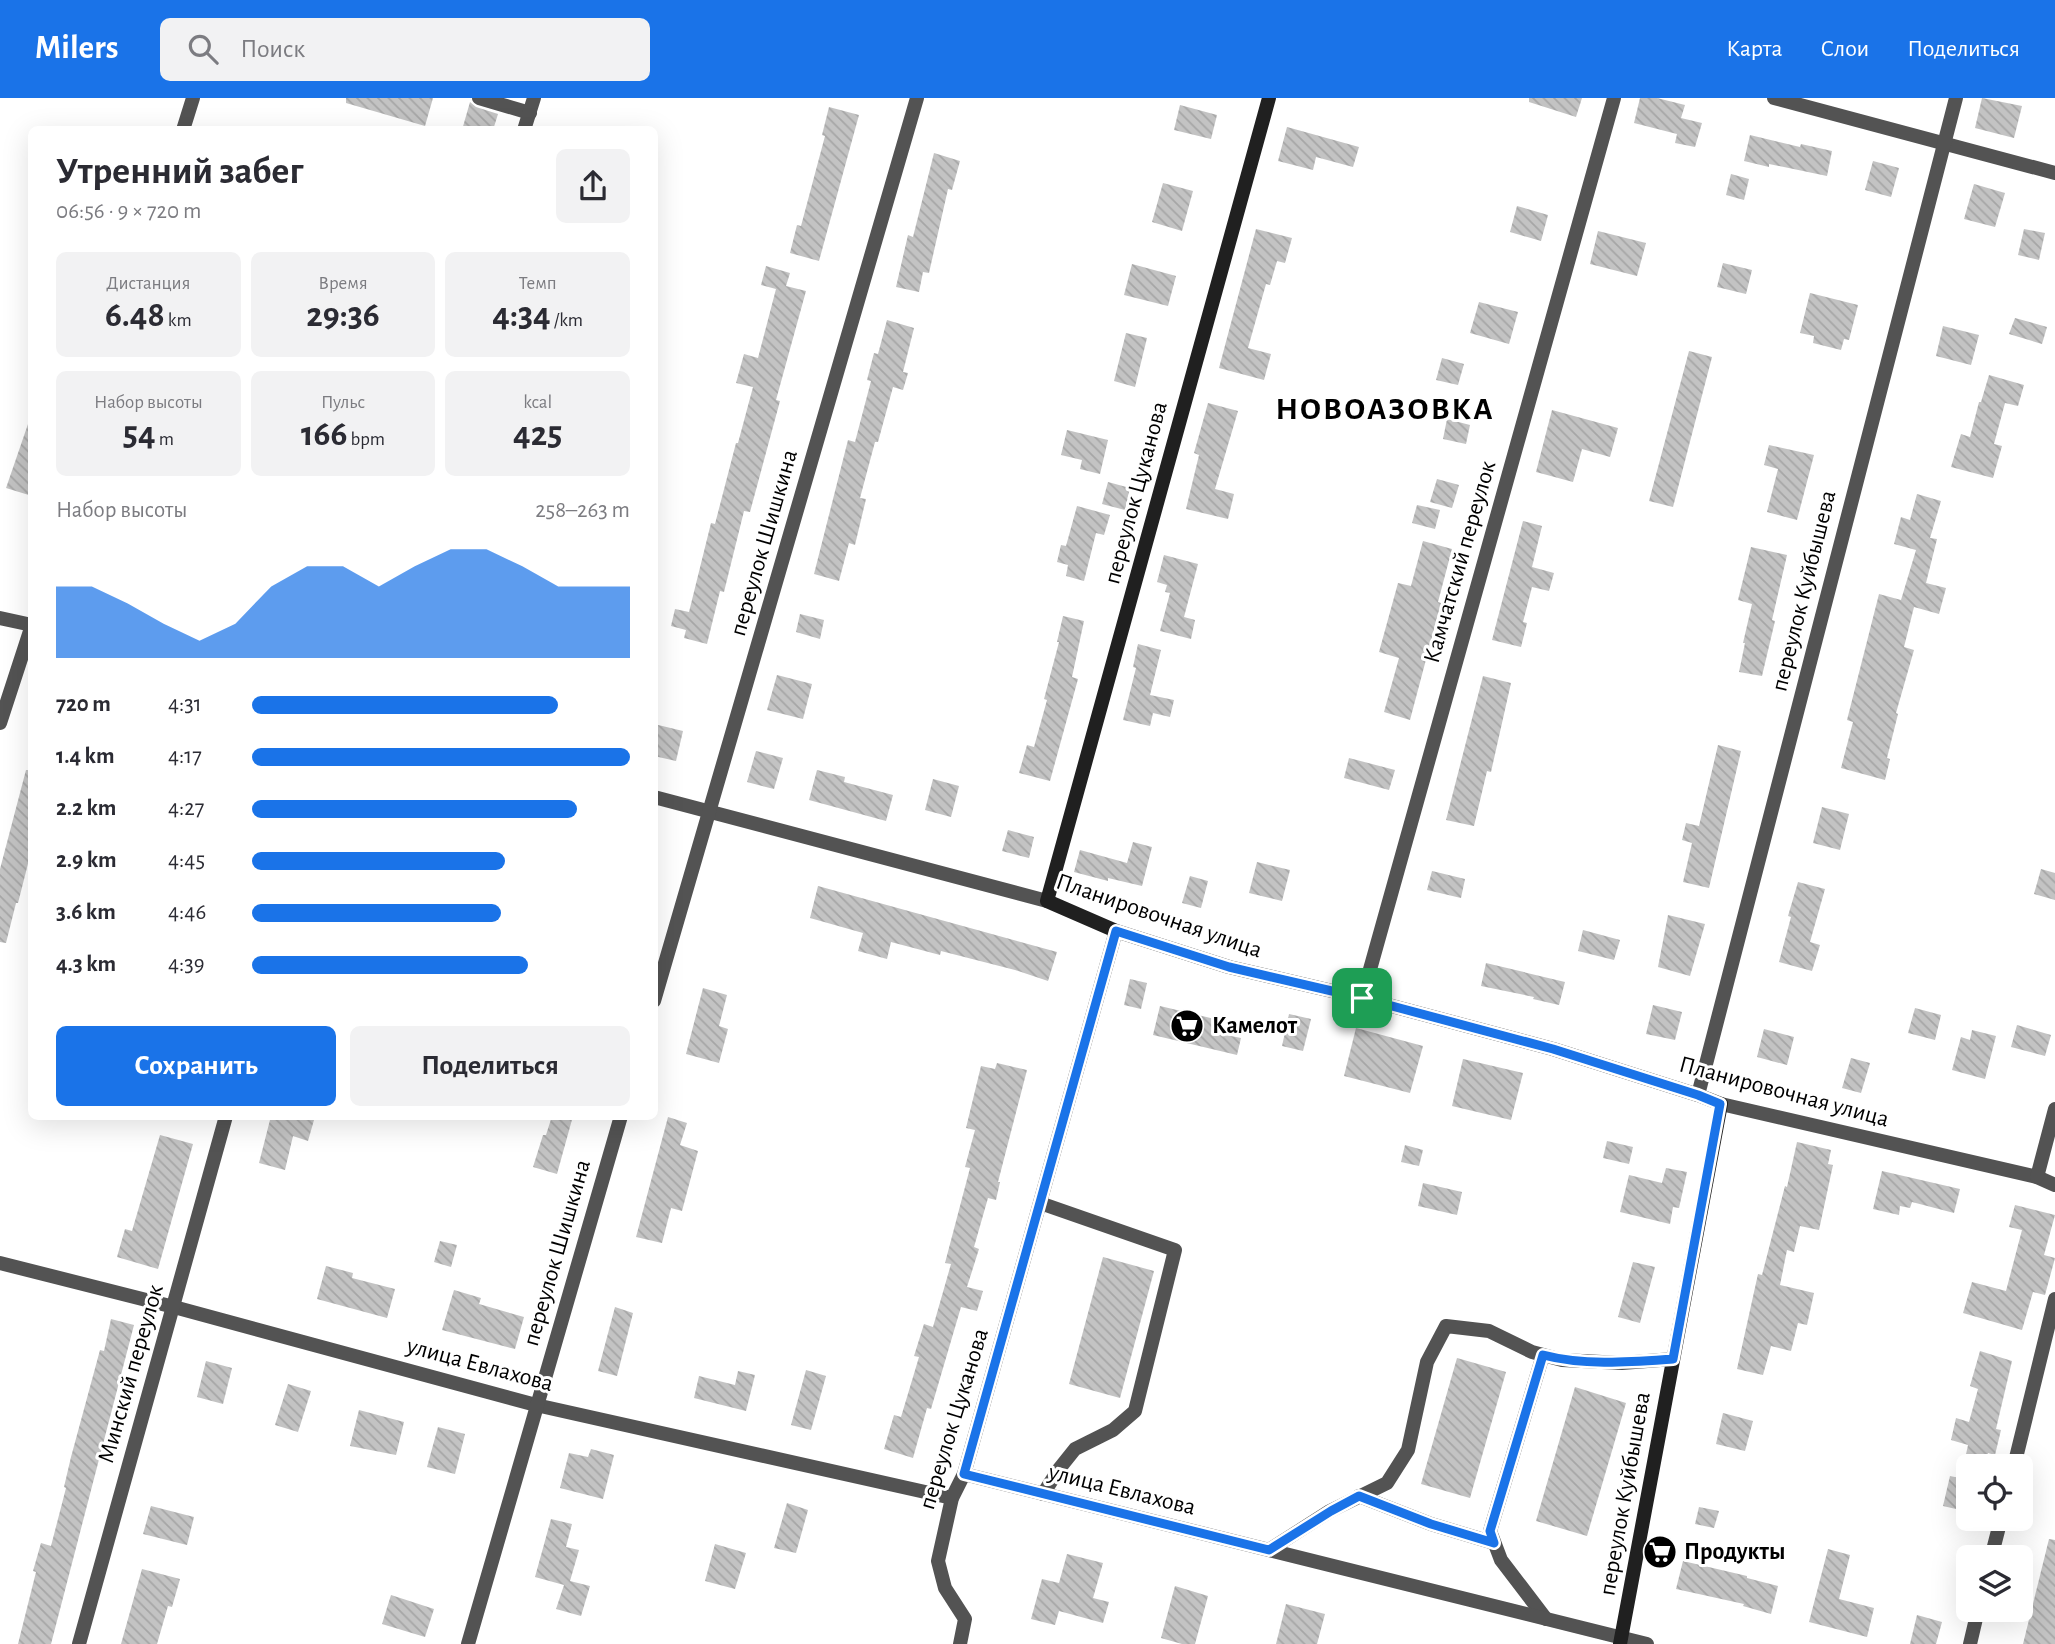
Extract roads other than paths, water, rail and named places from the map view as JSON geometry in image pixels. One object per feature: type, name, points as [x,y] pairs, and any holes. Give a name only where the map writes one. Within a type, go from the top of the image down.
[{"type":"main road","name":"переулок Цуканова","points":[[1047,901],[1269,98]]},
{"type":"main road","name":"Планировочная улица","points":[[1047,901],[1116,931],[1229,967],[1362,998],[1553,1049],[1720,1104]]},
{"type":"main road","name":"переулок Куйбышева","points":[[1621,1641],[1720,1104]]},
{"type":"street","points":[[184,126],[193,98]]},
{"type":"street","points":[[479,98],[530,113]]},
{"type":"street","points":[[525,126],[534,98]]},
{"type":"street","name":"переулок Шишкина","points":[[658,988],[917,98]]},
{"type":"street","name":"Камчатский переулок","points":[[1362,998],[1614,98]]},
{"type":"street","points":[[1774,98],[2055,173]]},
{"type":"street","name":"переулок Куйбышева","points":[[1698,1095],[1956,98]]},
{"type":"street","points":[[0,618],[28,624]]},
{"type":"street","points":[[0,723],[28,637]]},
{"type":"street","name":"Планировочная улица","points":[[658,798],[1047,901]]},
{"type":"street","name":"переулок Цуканова","points":[[960,1644],[965,1619],[945,1588],[938,1561],[952,1498],[964,1474],[1116,931]]},
{"type":"street","name":"Планировочная улица","points":[[1720,1104],[2037,1177],[2055,1185]]},
{"type":"street","points":[[2037,1177],[2055,1109]]},
{"type":"street","name":"Минский переулок","points":[[79,1644],[225,1120]]},
{"type":"street","name":"переулок Шишкина","points":[[468,1644],[620,1120]]},
{"type":"street","points":[[1040,1203],[1175,1250],[1135,1410],[1114,1430],[1075,1449],[1043,1494]]},
{"type":"street","name":"улица Евлахова","points":[[0,1263],[536,1405],[952,1498]]},
{"type":"street","points":[[2017,1454],[2055,1299]]},
{"type":"street","points":[[1269,1550],[1331,1511],[1387,1483],[1408,1450],[1427,1362],[1446,1326],[1489,1331],[1532,1352],[1562,1360],[1622,1363],[1673,1359]]},
{"type":"street","points":[[1543,1355],[1490,1531],[1501,1560],[1546,1619]]},
{"type":"street","name":"улица Евлахова","points":[[964,1474],[1546,1619],[1621,1641],[1647,1644]]},
{"type":"street","points":[[1359,1496],[1431,1524],[1494,1543]]},
{"type":"street","points":[[1970,1644],[1975,1622]]},
{"type":"place","name":"Камелот","points":[[1187,1026]]},
{"type":"place","name":"Продукты","points":[[1660,1552]]},
{"type":"district","name":"НОВОАЗОВКА","points":[[1385,409]]}]
